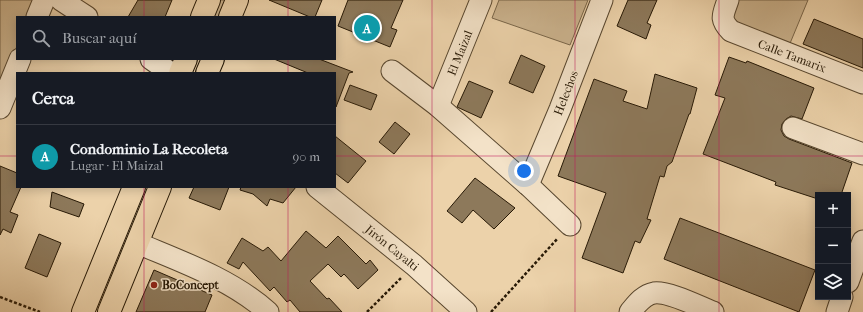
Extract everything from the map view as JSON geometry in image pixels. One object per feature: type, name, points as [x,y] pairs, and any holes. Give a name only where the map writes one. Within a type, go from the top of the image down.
[{"type":"main road","points":[[202,16],[209,0]]},
{"type":"main road","points":[[230,16],[237,0]]},
{"type":"main road","points":[[180,72],[186,60]]},
{"type":"main road","points":[[207,72],[213,60]]},
{"type":"main road","points":[[83,312],[134,188]]},
{"type":"main road","points":[[109,312],[160,188]]},
{"type":"street","points":[[37,16],[44,0]]},
{"type":"street","points":[[61,0],[85,16]]},
{"type":"street","name":"El Maizal","points":[[438,106],[481,0]]},
{"type":"street","name":"Helechos","points":[[528,185],[560,109],[602,0]]},
{"type":"street","name":"Calle Tamarix","points":[[728,0],[723,13],[724,24],[731,32],[863,83]]},
{"type":"street","points":[[0,108],[20,60]]},
{"type":"street","points":[[152,60],[170,72]]},
{"type":"street","points":[[392,71],[438,106],[528,185],[570,225]]},
{"type":"street","points":[[793,128],[863,154]]},
{"type":"street","name":"Jirón Cayalti","points":[[318,188],[414,265],[466,312]]},
{"type":"street","points":[[851,274],[863,241]]},
{"type":"street","points":[[137,243],[227,283],[268,312]]},
{"type":"street","points":[[630,312],[641,299],[654,293],[668,294],[713,312]]},
{"type":"street","points":[[837,312],[841,300]]},
{"type":"path","points":[[491,312],[570,225]]},
{"type":"path","points":[[367,312],[414,265]]},
{"type":"path","points":[[0,297],[40,312]]},
{"type":"shaded area","points":[[0,0],[34,0],[28,16],[16,16],[16,49],[0,91]]},
{"type":"shaded area","points":[[214,0],[227,0],[221,16],[208,16]]},
{"type":"shaded area","points":[[499,0],[588,0],[570,45],[492,18]]},
{"type":"shaded area","points":[[728,0],[808,0],[786,53],[731,31]]},
{"type":"building","points":[[138,0],[172,0],[165,16],[129,16]]},
{"type":"building","points":[[269,0],[322,0],[315,16],[308,16]]},
{"type":"building","points":[[348,0],[403,0],[391,28],[397,30],[390,47],[338,26]]},
{"type":"building","points":[[628,0],[657,0],[647,23],[651,25],[646,39],[617,26]]},
{"type":"building","points":[[814,19],[863,39],[863,68],[803,44]]},
{"type":"building","points":[[521,55],[545,66],[533,93],[509,83]]},
{"type":"building","points":[[729,57],[746,63],[747,61],[814,88],[802,119],[791,116],[782,124],[781,130],[784,136],[789,139],[852,163],[842,192],[815,192],[815,198],[775,185],[776,182],[703,154],[725,98],[715,95]]},
{"type":"building","points":[[276,60],[322,60],[353,72],[349,73],[336,107],[336,72],[306,72]]},
{"type":"building","points":[[655,74],[697,88],[690,114],[672,162],[667,166],[664,177],[660,176],[647,219],[651,220],[640,243],[635,241],[623,273],[582,258],[606,193],[558,176],[594,79],[627,91],[623,101],[647,109]]},
{"type":"building","points":[[469,81],[493,91],[481,118],[457,107]]},
{"type":"building","points":[[350,85],[377,95],[371,110],[344,100]]},
{"type":"building","points":[[395,122],[410,134],[394,154],[379,142]]},
{"type":"building","points":[[336,137],[366,161],[348,183],[336,174]]},
{"type":"building","points":[[0,166],[16,173],[16,188],[21,188],[10,212],[18,215],[11,233],[3,229],[0,235]]},
{"type":"building","points":[[475,178],[515,208],[494,229],[473,210],[462,223],[447,211]]},
{"type":"building","points":[[194,188],[229,188],[220,210],[189,198]]},
{"type":"building","points":[[241,188],[295,188],[283,203],[270,199],[267,206],[253,194],[240,190]]},
{"type":"building","points":[[52,192],[84,204],[79,217],[50,207]]},
{"type":"building","points":[[680,218],[815,270],[799,312],[664,259]]},
{"type":"building","points":[[306,231],[326,248],[338,236],[366,264],[370,260],[378,270],[358,289],[344,274],[341,277],[328,264],[310,281],[342,312],[300,312],[290,300],[287,302],[274,287],[270,291],[243,262],[239,269],[227,263],[242,238],[263,251],[268,247],[281,261]]},
{"type":"building","points":[[39,234],[61,243],[47,277],[25,268]]},
{"type":"building","points":[[154,270],[212,295],[205,312],[136,312]]},
{"type":"place","name":"Condominio La Recoleta","points":[[367,28]]},
{"type":"place","name":"BoConcept","points":[[154,285]]}]
